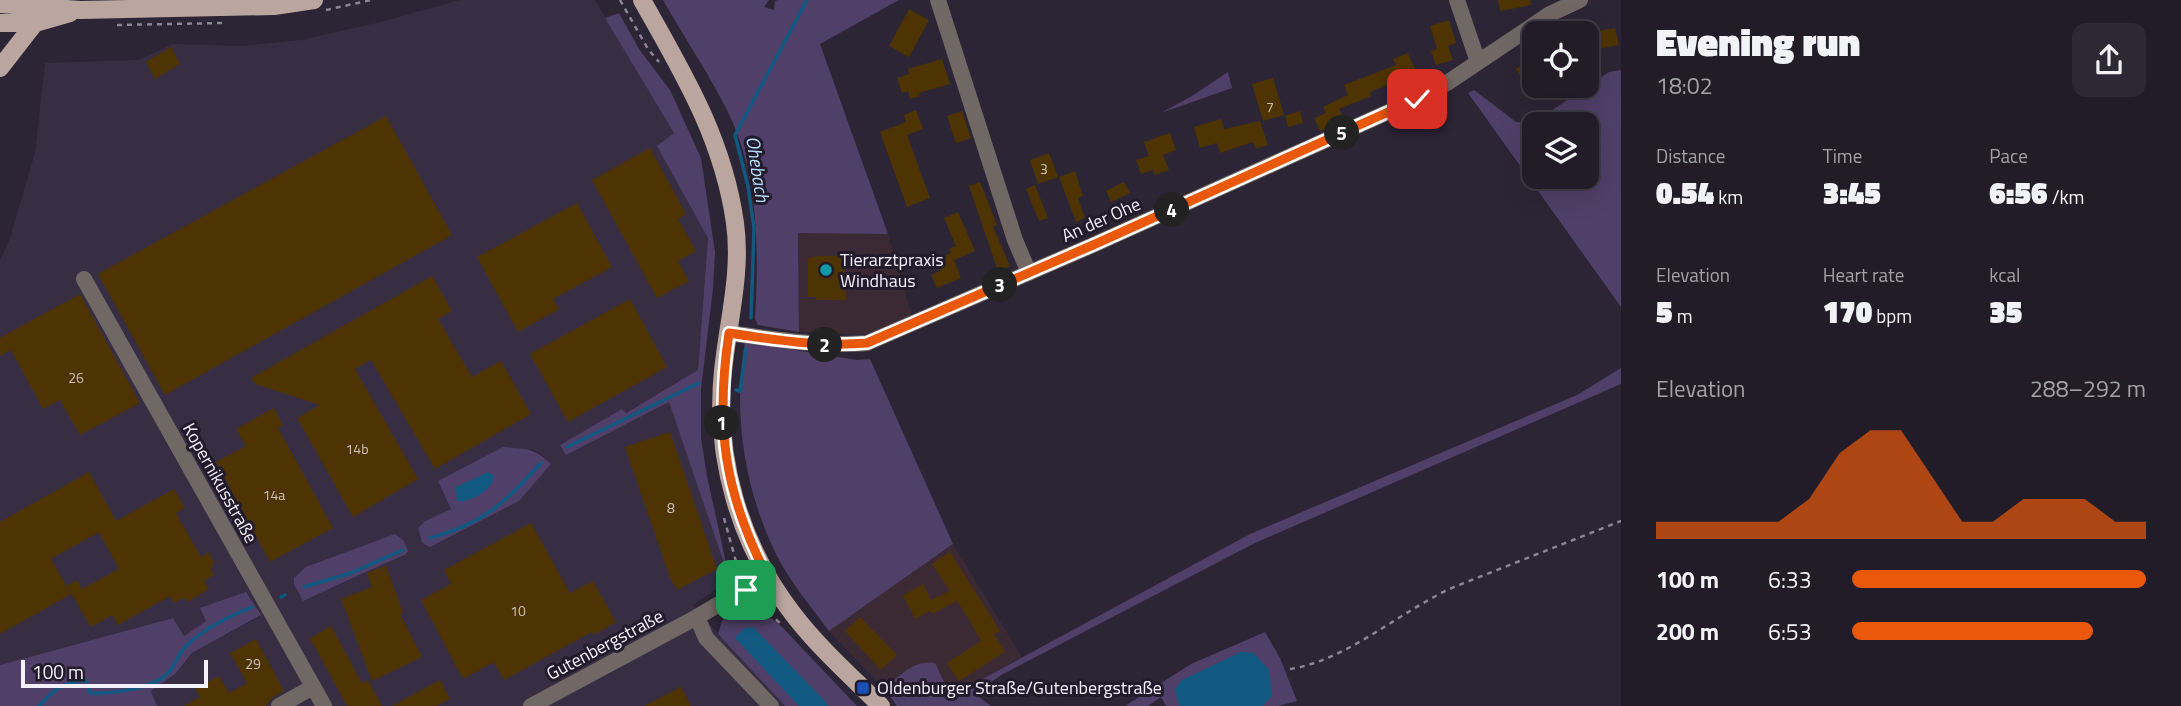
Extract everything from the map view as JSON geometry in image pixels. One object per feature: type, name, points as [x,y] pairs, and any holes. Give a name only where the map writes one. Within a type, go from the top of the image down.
[{"type":"main road","points":[[0,4],[80,10],[185,4],[274,6],[314,0]]},
{"type":"main road","points":[[642,0],[704,112],[730,187],[736,227],[736,266],[722,399],[722,429],[728,470],[738,509],[749,541],[767,576],[803,626],[881,706]]},
{"type":"main road","points":[[0,23],[35,23],[80,10]]},
{"type":"main road","points":[[0,68],[35,23]]},
{"type":"street","points":[[938,0],[1015,240],[1029,273]]},
{"type":"street","points":[[1457,0],[1478,62]]},
{"type":"street","name":"An der Ohe","points":[[729,333],[817,344],[867,343],[1417,99],[1447,83],[1550,14],[1580,0]]},
{"type":"street","name":"Kopernikusstraße","points":[[84,279],[324,706]]},
{"type":"street","name":"Gutenbergstraße","points":[[531,706],[697,617],[767,576]]},
{"type":"street","points":[[697,617],[706,638],[771,706]]},
{"type":"street","points":[[279,706],[313,687]]},
{"type":"path","points":[[1290,669],[1309,666],[1332,656],[1430,598],[1454,587],[1621,520]]},
{"type":"shaded area","points":[[460,0],[595,0],[674,133],[658,146],[708,238],[698,371],[625,413],[622,409],[561,445],[567,454],[669,401],[730,581],[692,605],[785,706],[157,706],[150,691],[175,674],[192,653],[261,616],[201,608],[206,621],[184,636],[173,618],[0,665],[0,260],[9,241],[35,153],[45,63],[139,60],[173,44],[243,46],[301,40]],"holes":[[[528,449],[539,452],[551,464],[518,501],[425,521],[451,509]],[[355,551],[404,556],[368,569],[303,601],[328,559]]]},
{"type":"shaded area","points":[[663,0],[769,0],[764,7],[774,10],[775,1],[778,0],[899,0],[820,44],[888,234],[798,233],[799,332],[758,325],[755,319],[755,214],[746,162],[728,112]]},
{"type":"shaded area","points":[[619,13],[639,49],[670,90],[701,158],[715,252],[701,389],[701,438],[730,581],[669,402],[566,455],[560,445],[622,409],[626,413],[698,370],[708,238],[657,146],[674,133],[605,18]]},
{"type":"shaded area","points":[[1621,70],[1621,307],[1537,189],[1599,189],[1599,112],[1549,112],[1570,98],[1599,98],[1599,79],[1609,72]]},
{"type":"shaded area","points":[[1228,72],[1232,88],[1161,113],[1192,96]]},
{"type":"shaded area","points":[[1474,90],[1516,122],[1522,122],[1522,169],[1468,93]]},
{"type":"shaded area","points":[[798,232],[888,234],[912,316],[865,335],[799,332]]},
{"type":"shaded area","points":[[745,342],[857,360],[870,359],[953,544],[829,631],[777,556],[749,479],[740,396]]},
{"type":"shaded area","points":[[1621,368],[1621,384],[1255,543],[1003,674],[985,686],[979,697],[991,706],[897,706],[884,689],[901,674],[927,662],[935,663],[951,696],[1250,534],[1577,395]]},
{"type":"shaded area","points":[[503,447],[534,452],[551,464],[519,501],[430,547],[422,543],[418,528],[425,521],[451,509],[438,481]]},
{"type":"shaded area","points":[[395,534],[404,541],[408,551],[405,555],[303,601],[294,584],[294,578],[306,567]]},
{"type":"shaded area","points":[[953,544],[1022,657],[951,696],[935,664],[903,672],[884,689],[829,631]]},
{"type":"shaded area","points":[[246,592],[261,615],[192,653],[175,674],[151,691],[157,706],[0,706],[0,665],[173,618],[184,636],[206,621],[200,608]]},
{"type":"shaded area","points":[[750,601],[782,627],[857,706],[785,706],[718,634],[723,618]]},
{"type":"shaded area","points":[[1265,632],[1280,658],[1297,701],[1278,706],[1166,706],[1161,697],[1148,706],[1125,706],[1191,664]]},
{"type":"water","points":[[488,472],[494,476],[485,491],[468,500],[457,501],[456,487]]},
{"type":"water","points":[[753,627],[828,706],[799,706],[735,638],[744,628]]},
{"type":"water","points":[[1241,652],[1254,653],[1269,670],[1272,696],[1262,706],[1179,706],[1175,689],[1182,680]]},
{"type":"building","points":[[1498,0],[1530,0],[1531,5],[1500,11]]},
{"type":"building","points":[[909,9],[929,20],[909,57],[889,46]]},
{"type":"building","points":[[1449,20],[1456,43],[1448,46],[1453,60],[1436,65],[1431,51],[1437,49],[1430,26]]},
{"type":"building","points":[[1615,28],[1619,45],[1599,49],[1599,31]]},
{"type":"building","points":[[171,47],[180,64],[155,79],[146,62]]},
{"type":"building","points":[[1408,53],[1416,71],[1412,73],[1414,77],[1370,92],[1371,96],[1339,109],[1344,120],[1320,131],[1314,118],[1326,113],[1323,107],[1348,95],[1344,85],[1396,65],[1393,59]]},
{"type":"building","points":[[942,59],[950,84],[919,93],[920,96],[910,99],[908,91],[902,93],[897,78],[909,74],[908,69]]},
{"type":"building","points":[[1522,65],[1522,78],[1516,69]]},
{"type":"building","points":[[1273,78],[1284,115],[1263,121],[1252,84]]},
{"type":"building","points":[[916,110],[923,129],[907,135],[930,198],[907,207],[880,132],[906,122],[904,115]]},
{"type":"building","points":[[962,111],[971,138],[956,143],[947,116]]},
{"type":"building","points":[[1300,111],[1303,123],[1288,127],[1285,116]]},
{"type":"building","points":[[386,116],[452,235],[165,395],[98,274]]},
{"type":"building","points":[[1221,119],[1224,129],[1260,121],[1268,145],[1256,149],[1253,142],[1220,153],[1217,143],[1200,148],[1194,127]]},
{"type":"building","points":[[1170,133],[1176,150],[1163,155],[1169,170],[1155,175],[1153,170],[1141,174],[1136,160],[1149,156],[1144,142]]},
{"type":"building","points":[[650,148],[686,214],[678,219],[696,251],[678,261],[689,281],[657,298],[592,180]]},
{"type":"building","points":[[1049,153],[1058,177],[1038,184],[1030,160]]},
{"type":"building","points":[[1075,171],[1083,196],[1078,198],[1085,218],[1076,222],[1059,177]]},
{"type":"building","points":[[980,182],[997,225],[993,227],[1010,266],[998,271],[969,186]]},
{"type":"building","points":[[1124,182],[1130,193],[1111,202],[1106,191]]},
{"type":"building","points":[[1035,185],[1048,218],[1039,221],[1026,189]]},
{"type":"building","points":[[577,203],[612,267],[553,299],[559,309],[518,332],[477,257]]},
{"type":"building","points":[[958,212],[975,251],[954,260],[961,278],[937,288],[931,275],[940,271],[935,260],[951,253],[949,249],[956,246],[944,218]]},
{"type":"building","name":"Tierarztpraxis Windhaus","points":[[844,256],[846,300],[816,300],[816,297],[808,297],[808,258]]},
{"type":"building","points":[[432,276],[452,311],[438,319],[472,377],[501,361],[531,414],[435,469],[371,360],[355,369],[418,479],[353,517],[297,418],[320,405],[255,384],[251,378]]},
{"type":"building","points":[[80,294],[140,403],[80,435],[60,400],[43,409],[11,350],[0,356],[0,338]]},
{"type":"building","points":[[630,299],[667,367],[568,422],[530,354]]},
{"type":"building","points":[[274,408],[283,425],[278,428],[333,528],[270,562],[216,462],[246,446],[236,429]]},
{"type":"building","points":[[670,432],[717,569],[677,590],[670,578],[625,447]]},
{"type":"building","points":[[89,472],[116,521],[174,489],[185,508],[176,513],[201,557],[208,552],[214,562],[211,570],[214,575],[204,581],[209,589],[187,602],[185,598],[174,603],[170,596],[118,625],[112,615],[91,627],[67,586],[77,580],[82,589],[119,569],[99,532],[51,559],[71,594],[0,634],[0,522]]},
{"type":"building","points":[[531,523],[570,593],[593,581],[616,622],[594,635],[592,632],[504,680],[494,662],[463,679],[421,600],[451,584],[444,570]]},
{"type":"building","points":[[950,552],[1000,631],[994,634],[1005,652],[959,681],[947,663],[981,641],[957,601],[932,614],[930,611],[915,619],[903,595],[923,584],[931,600],[950,591],[932,564]]},
{"type":"building","points":[[386,566],[403,613],[400,614],[422,657],[372,681],[341,599],[372,587],[367,573]]},
{"type":"building","points":[[860,617],[897,655],[881,670],[845,631]]},
{"type":"building","points":[[331,626],[362,683],[368,680],[382,706],[347,706],[310,638]]},
{"type":"building","points":[[256,639],[284,691],[273,697],[266,706],[184,706],[200,697],[195,689],[219,676],[229,693],[247,683],[230,653]]},
{"type":"building","points":[[440,680],[450,699],[436,706],[392,706]]},
{"type":"building","points":[[681,687],[691,706],[644,706]]},
{"type":"waterway","name":"Ohebach","points":[[751,318],[754,228],[748,186],[735,135],[807,0]]},
{"type":"waterway","name":"Ohebach","points":[[736,390],[740,391],[746,349]]},
{"type":"waterway","name":"Ohebach","points":[[567,447],[699,383]]},
{"type":"waterway","points":[[430,538],[465,526],[492,510],[541,463]]},
{"type":"waterway","points":[[304,587],[351,573],[403,550]]},
{"type":"waterway","points":[[281,597],[285,595]]},
{"type":"waterway","points":[[39,706],[60,687],[78,681],[86,680],[90,693],[109,693],[152,683],[168,673],[183,649],[193,640],[226,619],[252,607]]},
{"type":"place","name":"Tierarztpraxis Windhaus","points":[[826,270]]},
{"type":"place","name":"Oldenburger Straße/Gutenbergstraße","points":[[863,688]]},
{"type":"route","points":[[746,590],[767,576],[749,541],[728,470],[722,429],[722,399],[729,333],[807,344],[867,343],[1417,99]]}]
